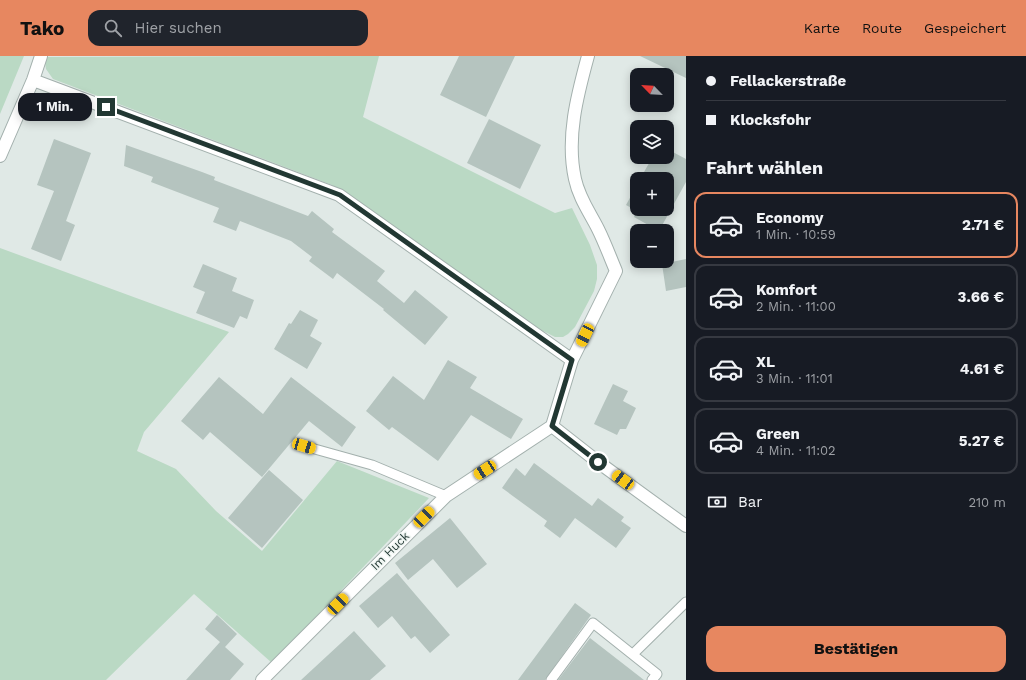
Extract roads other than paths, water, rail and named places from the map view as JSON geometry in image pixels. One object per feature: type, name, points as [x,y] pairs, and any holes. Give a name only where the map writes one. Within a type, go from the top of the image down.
[{"type":"street","points":[[0,156],[33,80],[41,56]]},
{"type":"street","points":[[588,56],[578,94],[572,126],[575,179],[584,205],[598,230],[616,271],[572,360],[552,426],[598,462],[686,526]]},
{"type":"street","points":[[33,80],[340,195],[572,360]]},
{"type":"street","name":"Im Huck","points":[[262,680],[446,496],[552,426]]},
{"type":"lane","points":[[304,446],[372,465],[446,496]]},
{"type":"lane","points":[[633,654],[686,602]]},
{"type":"lane","points":[[551,680],[594,623],[657,674],[652,680]]}]
